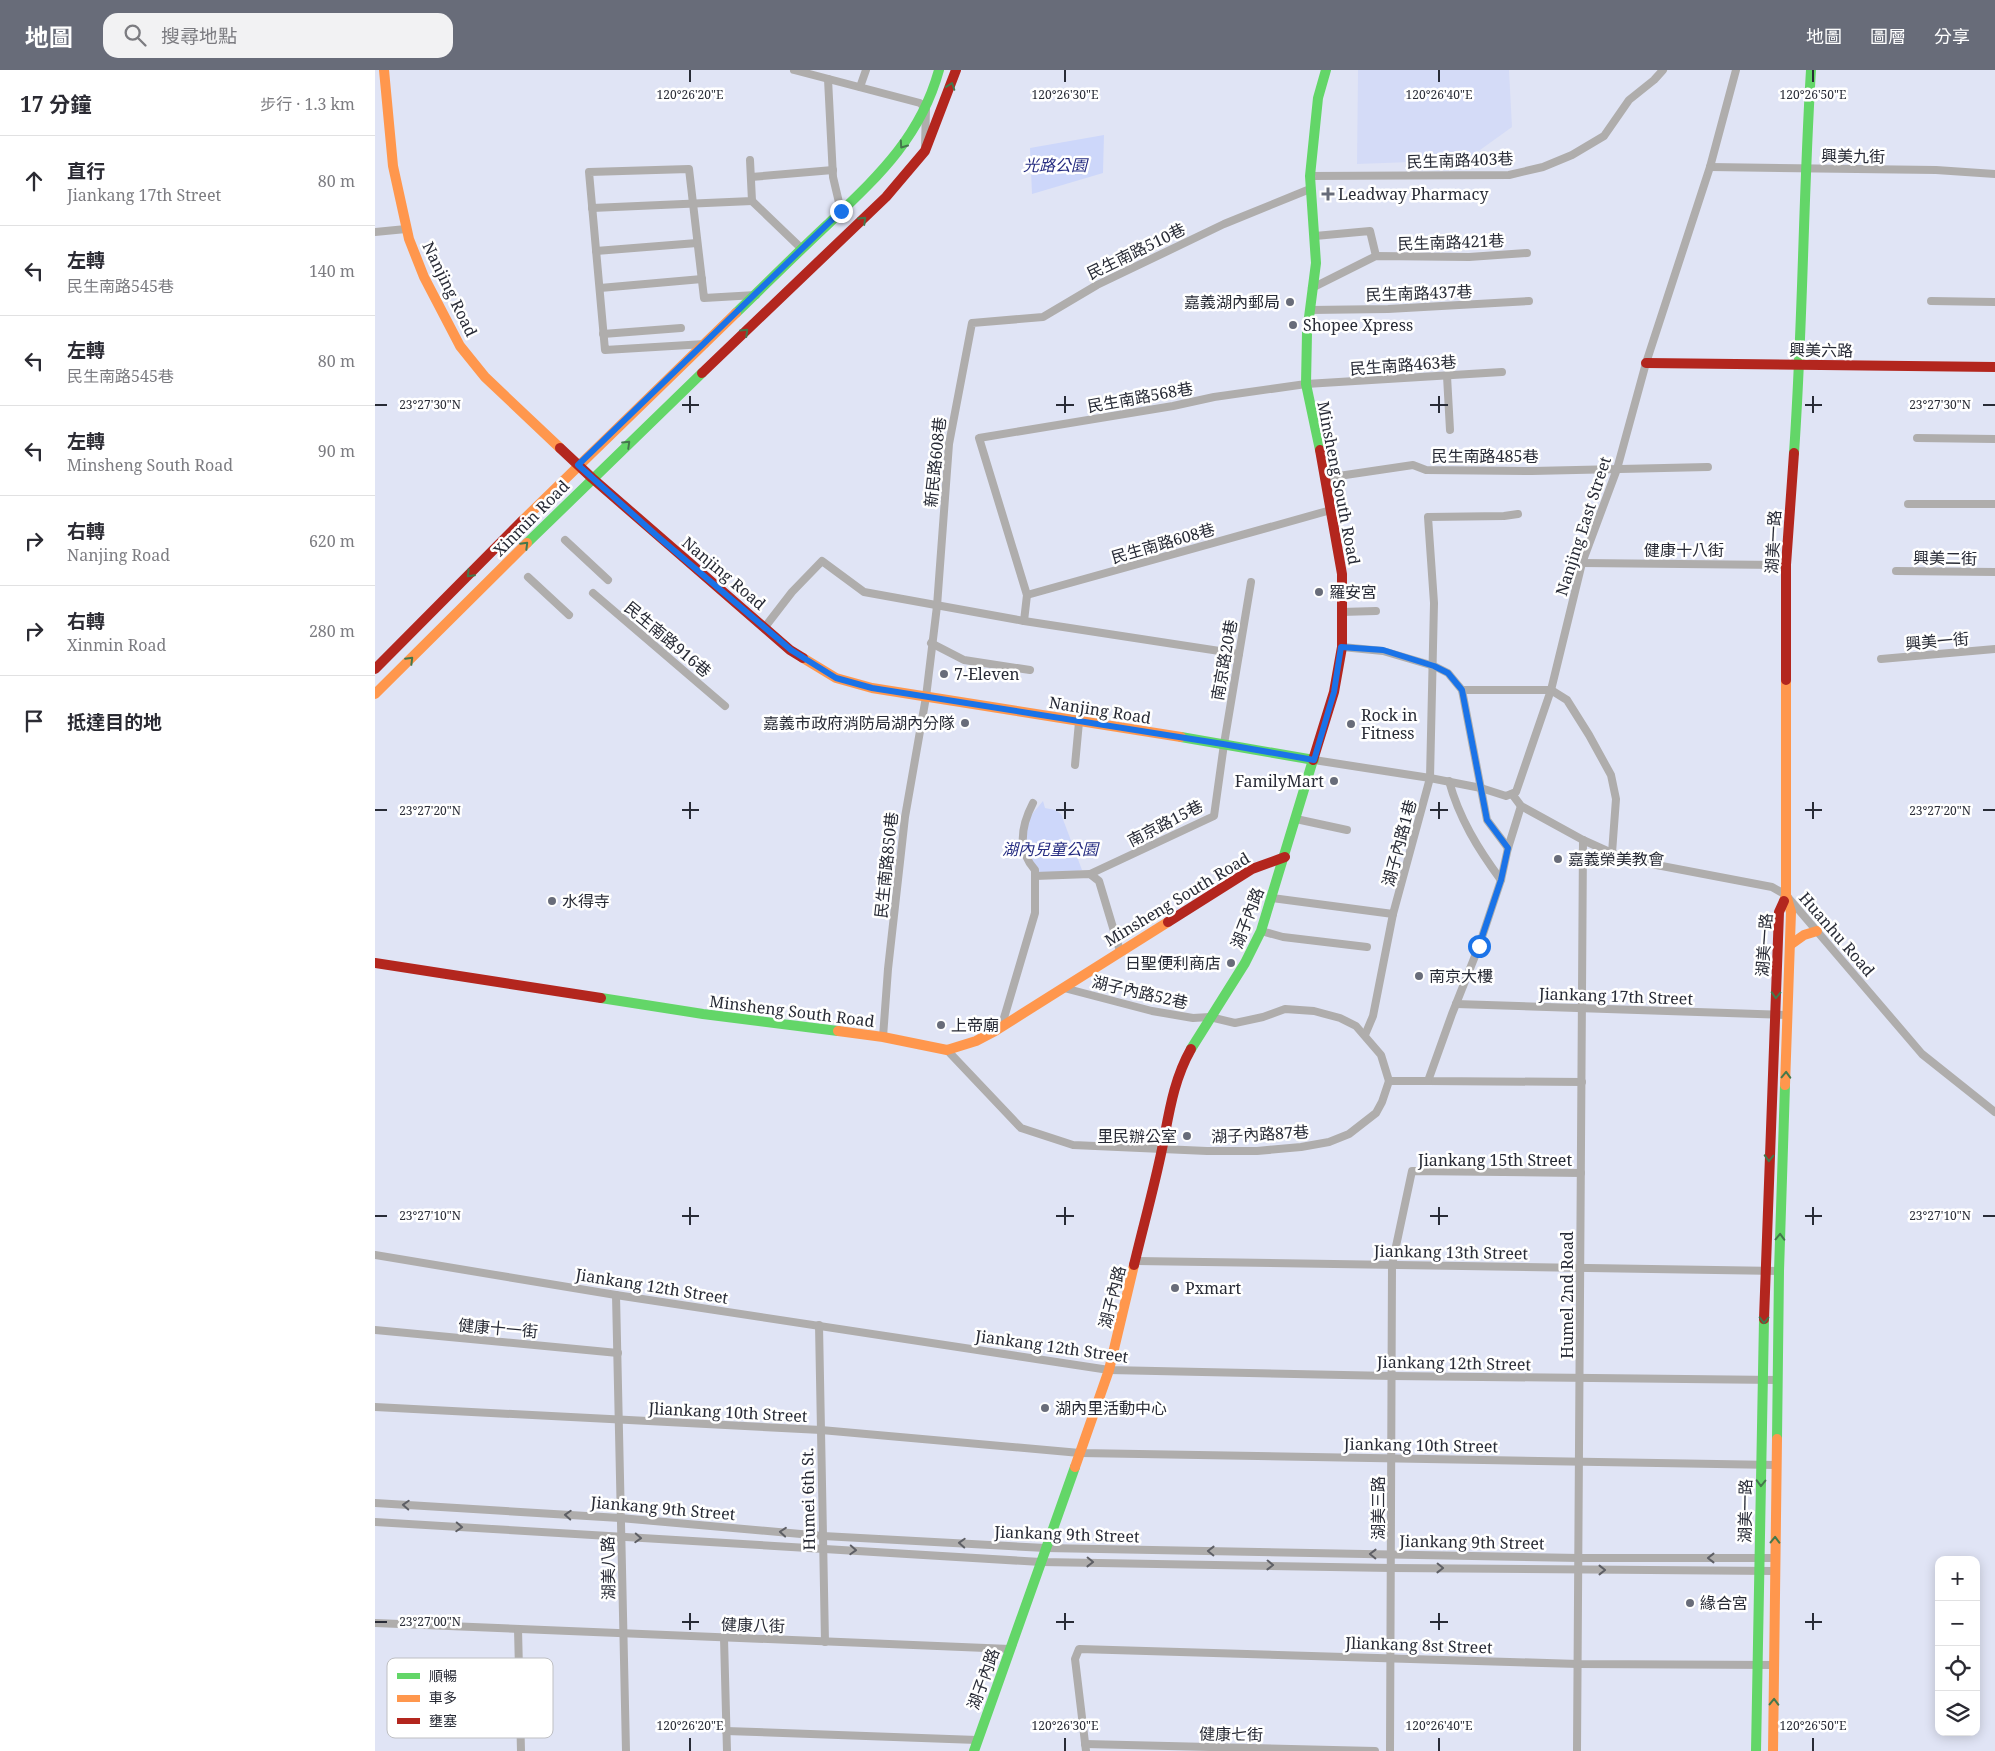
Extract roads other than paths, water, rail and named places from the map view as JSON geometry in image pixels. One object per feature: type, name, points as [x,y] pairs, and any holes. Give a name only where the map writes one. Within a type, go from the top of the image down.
[{"type":"street","name":"Nanjing Road","points":[[384,70],[393,166],[406,229],[424,277],[460,346],[485,377],[592,478],[791,650],[836,678],[872,688],[1314,760]]},
{"type":"street","points":[[794,70],[920,103],[926,109],[925,151]]},
{"type":"street","points":[[860,87],[866,70]]},
{"type":"street","name":"Xinmin Road","points":[[375,669],[578,465],[882,172],[913,132],[926,109],[939,70]]},
{"type":"street","name":"Xinmin Road","points":[[375,694],[592,478],[867,216],[925,151],[956,70]]},
{"type":"street","name":"民生南路403巷","points":[[1310,176],[1509,175],[1543,167],[1572,155],[1604,136],[1629,100],[1654,80],[1663,70]]},
{"type":"street","name":"Nanjing East Street","points":[[1512,794],[1517,792],[1551,690],[1582,564],[1617,469],[1647,363],[1710,167],[1736,70]]},
{"type":"street","name":"湖美一路","points":[[1756,1751],[1765,1271],[1779,912],[1786,895],[1786,565],[1800,365],[1805,169],[1811,70]]},
{"type":"street","name":"Minsheng South Road","points":[[375,963],[703,1014],[883,1037],[947,1050],[976,1041],[1007,1024],[1252,869],[1285,857],[1334,692],[1341,647],[1341,574],[1331,510],[1306,384],[1315,263],[1315,236],[1310,176],[1318,98],[1323,71]]},
{"type":"street","points":[[828,79],[833,170],[841,211]]},
{"type":"street","points":[[750,160],[752,201],[802,249]]},
{"type":"street","name":"興美九街","points":[[1710,167],[1936,170],[1995,174]]},
{"type":"street","points":[[705,344],[605,350],[589,172],[689,169],[704,298],[756,295]]},
{"type":"street","points":[[751,177],[833,170]]},
{"type":"street","name":"民生南路510巷","points":[[972,323],[1043,317],[1097,285],[1197,236],[1310,189]]},
{"type":"street","points":[[592,208],[752,201]]},
{"type":"street","points":[[375,232],[406,229]]},
{"type":"street","name":"民生南路421巷","points":[[1315,236],[1370,231],[1376,256]]},
{"type":"street","points":[[596,251],[697,243]]},
{"type":"street","name":"民生南路421巷","points":[[1312,288],[1376,256],[1469,257],[1527,252]]},
{"type":"street","points":[[600,288],[701,279]]},
{"type":"street","name":"民生南路437巷","points":[[1310,310],[1387,309],[1529,301]]},
{"type":"street","points":[[1931,301],[1995,302]]},
{"type":"street","name":"新民路608巷","points":[[931,643],[937,606],[949,444],[972,323]]},
{"type":"street","points":[[603,334],[681,328]]},
{"type":"street","name":"興美六路","points":[[1647,363],[1995,366]]},
{"type":"street","name":"民生南路463巷","points":[[1306,384],[1502,372]]},
{"type":"street","points":[[1447,376],[1450,430]]},
{"type":"street","name":"民生南路568巷","points":[[1027,596],[979,438],[1173,406],[1213,397],[1306,384]]},
{"type":"street","points":[[1917,438],[1995,439]]},
{"type":"street","name":"民生南路485巷","points":[[1325,478],[1413,465],[1426,470],[1708,467]]},
{"type":"street","points":[[1908,504],[1995,504]]},
{"type":"street","name":"民生南路608巷","points":[[1027,596],[1331,510]]},
{"type":"street","name":"湖子內路1巷","points":[[1365,1035],[1373,1016],[1393,914],[1430,778],[1434,603],[1428,517],[1504,516],[1519,514]]},
{"type":"street","points":[[565,540],[607,580]]},
{"type":"street","points":[[765,628],[792,592],[822,560],[864,592],[1024,621],[1239,654]]},
{"type":"street","name":"健康十八街","points":[[1582,564],[1786,565]]},
{"type":"street","name":"興美二街","points":[[1896,571],[1995,572]]},
{"type":"street","points":[[528,577],[569,616]]},
{"type":"street","name":"南京路20巷","points":[[1223,744],[1251,582]]},
{"type":"street","name":"民生南路916巷","points":[[593,593],[725,706]]},
{"type":"street","points":[[1024,621],[1027,596]]},
{"type":"street","points":[[1341,612],[1376,611]]},
{"type":"street","points":[[931,643],[964,660],[1030,670]]},
{"type":"street","name":"民生南路850巷","points":[[883,1037],[888,970],[905,817],[926,697],[931,643]]},
{"type":"street","points":[[1341,647],[1383,650],[1434,666],[1448,673],[1462,690],[1487,820],[1508,848]]},
{"type":"street","name":"興美一街","points":[[1881,659],[1995,649]]},
{"type":"street","points":[[1462,690],[1551,690],[1567,700],[1611,775],[1616,799],[1612,853]]},
{"type":"street","points":[[1075,765],[1079,722]]},
{"type":"street","name":"南京路15巷","points":[[1035,876],[1090,874],[1214,816],[1223,744]]},
{"type":"street","points":[[1314,760],[1449,781],[1506,796],[1512,794]]},
{"type":"street","points":[[1449,781],[1453,798],[1471,836],[1501,880]]},
{"type":"street","name":"Huanhu Road","points":[[1512,794],[1521,806],[1583,840],[1625,859],[1772,887],[1786,895],[1922,1054],[1995,1112]]},
{"type":"street","points":[[1007,1024],[1004,1018],[1035,913],[1035,870],[1025,860],[1023,839],[1025,819],[1033,803]]},
{"type":"street","points":[[1428,1081],[1456,1004],[1477,954],[1501,880],[1508,848],[1521,806]]},
{"type":"street","points":[[1296,819],[1347,830]]},
{"type":"street","name":"Humel 2nd Road","points":[[1577,1751],[1583,840]]},
{"type":"street","name":"湖子內路","points":[[974,1751],[1109,1370],[1162,1148],[1171,1099],[1183,1064],[1210,1017],[1245,963],[1261,931],[1285,857]]},
{"type":"street","points":[[1090,874],[1099,881],[1120,951]]},
{"type":"street","points":[[1773,1751],[1779,1271],[1791,912],[1786,895]]},
{"type":"street","points":[[1272,898],[1393,914]]},
{"type":"street","points":[[1261,931],[1283,937],[1367,947]]},
{"type":"street","points":[[1790,945],[1804,935],[1817,931]]},
{"type":"street","name":"湖子內路52巷","points":[[1064,988],[1152,1011],[1193,1018],[1210,1017],[1235,1023],[1285,1010],[1314,1011],[1340,1018],[1356,1026],[1365,1035],[1381,1056],[1389,1081]]},
{"type":"street","name":"Jiankang 17th Street","points":[[1456,1004],[1775,1014]]},
{"type":"street","points":[[1775,1014],[1788,1015]]},
{"type":"street","name":"湖子內路87巷","points":[[947,1050],[1021,1128],[1073,1145],[1257,1151],[1329,1142],[1349,1134],[1375,1113],[1382,1102],[1389,1081]]},
{"type":"street","points":[[1389,1081],[1582,1082]]},
{"type":"street","name":"Jiankang 15th Street","points":[[1393,1265],[1412,1171],[1581,1173]]},
{"type":"street","name":"Jiankang 12th Street","points":[[375,1255],[616,1295],[1109,1370],[1392,1376],[1762,1379]]},
{"type":"street","name":"Jiankang 13th Street","points":[[1136,1261],[1765,1271]]},
{"type":"street","name":"湖美三路","points":[[1390,1751],[1393,1265]]},
{"type":"street","points":[[1765,1271],[1779,1271]]},
{"type":"street","name":"湖美八路","points":[[616,1295],[626,1751]]},
{"type":"street","name":"Humei 6th St.","points":[[819,1325],[825,1642]]},
{"type":"street","name":"健康十一街","points":[[375,1330],[618,1353]]},
{"type":"street","points":[[1762,1379],[1777,1380]]},
{"type":"street","name":"Jliankang 10th Street","points":[[375,1407],[821,1430],[1080,1453]]},
{"type":"street","name":"Jiankang 10th Street","points":[[1080,1453],[1392,1457],[1579,1463],[1761,1464]]},
{"type":"street","name":"湖美一路","points":[[1761,1464],[1776,1465]]},
{"type":"street","name":"Jiankang 9th Street","points":[[375,1503],[621,1518],[823,1536],[1046,1548],[1579,1558],[1759,1558]]},
{"type":"street","name":"Jiankang 9th Street","points":[[375,1522],[1041,1562],[1391,1568],[1775,1571]]},
{"type":"street","name":"湖美一路","points":[[1759,1558],[1775,1558]]},
{"type":"street","name":"健康八街","points":[[375,1623],[1010,1649]]},
{"type":"street","points":[[519,1629],[519,1658]]},
{"type":"street","points":[[725,1638],[727,1751]]},
{"type":"street","name":"Jliankang 8st Street","points":[[1086,1747],[1075,1659],[1079,1649],[1578,1664],[1758,1664]]},
{"type":"street","points":[[1758,1664],[1774,1665]]},
{"type":"street","points":[[726,1731],[977,1740]]},
{"type":"street","points":[[521,1738],[521,1751]]},
{"type":"street","name":"健康七街","points":[[1086,1747],[1375,1751]]},
{"type":"place","name":"Leadway Pharmacy","points":[[1328,194]]},
{"type":"place","name":"嘉義湖內郵局","points":[[1290,302]]},
{"type":"place","name":"Shopee Xpress","points":[[1293,325]]},
{"type":"place","name":"羅安宮","points":[[1319,592]]},
{"type":"place","name":"7-Eleven","points":[[944,674]]},
{"type":"place","name":"嘉義市政府消防局湖內分隊","points":[[965,723]]},
{"type":"place","name":"Rock in Fitness","points":[[1351,724]]},
{"type":"place","name":"FamilyMart","points":[[1334,781]]},
{"type":"place","name":"嘉義榮美教會","points":[[1558,859]]},
{"type":"place","name":"水得寺","points":[[552,901]]},
{"type":"place","name":"日聖便利商店","points":[[1231,963]]},
{"type":"place","name":"南京大樓","points":[[1419,976]]},
{"type":"place","name":"上帝廟","points":[[941,1025]]},
{"type":"place","name":"里民辦公室","points":[[1187,1136]]},
{"type":"place","name":"Pxmart","points":[[1175,1288]]},
{"type":"place","name":"湖內里活動中心","points":[[1045,1408]]},
{"type":"place","name":"緣合宮","points":[[1690,1603]]},
{"type":"park label","name":"光路公園","points":[[1055,165]]},
{"type":"park label","name":"湖內兒童公園","points":[[1050,849]]}]
